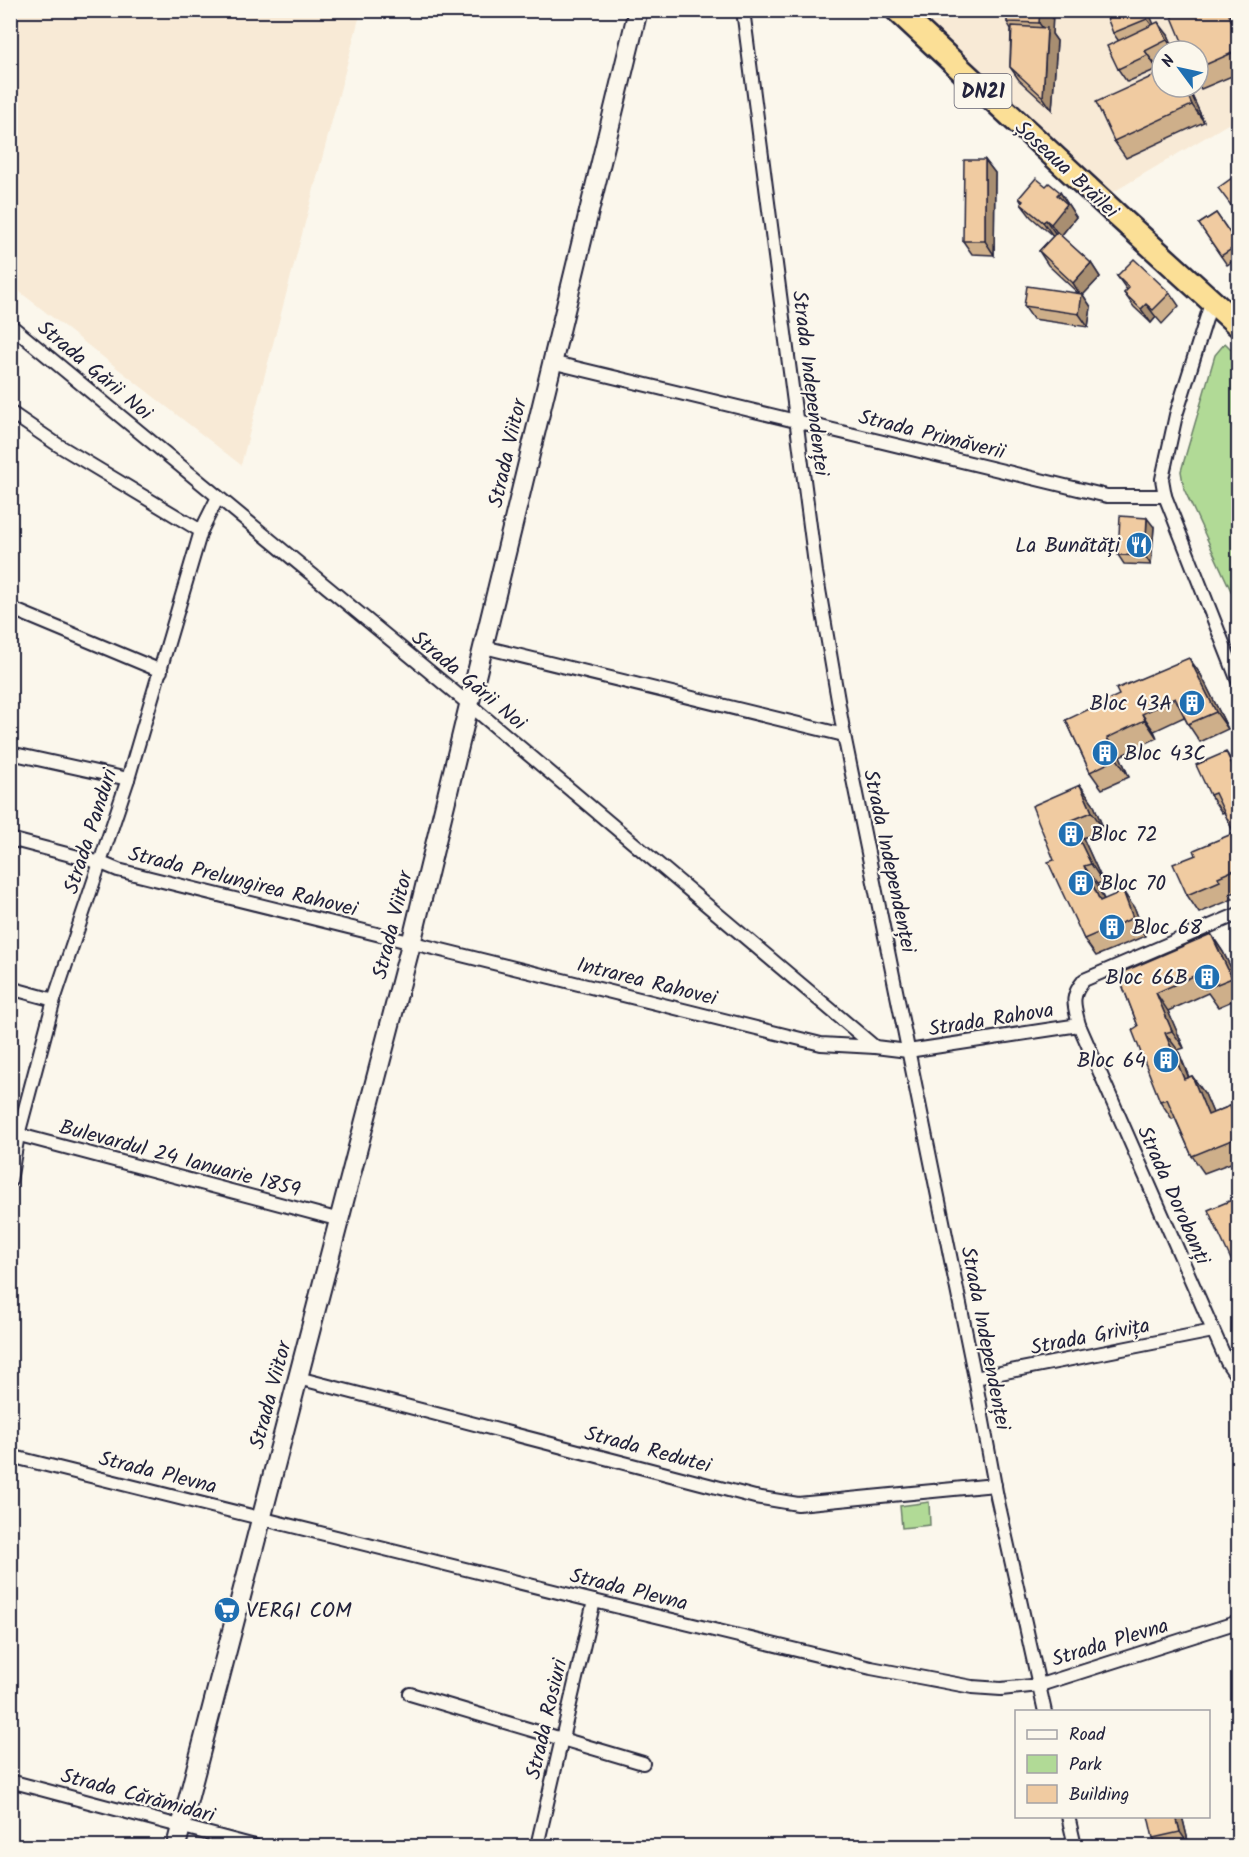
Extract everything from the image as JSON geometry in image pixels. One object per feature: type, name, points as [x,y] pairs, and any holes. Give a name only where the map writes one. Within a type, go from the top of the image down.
[{"type":"highway","name":"Șoseaua Brăilei","points":[[897,10],[1239,325]]},
{"type":"street","name":"Strada Viitor","points":[[176,1846],[411,944],[638,10]]},
{"type":"street","name":"Strada Independenței","points":[[743,10],[816,572],[844,735],[975,1378],[994,1485],[1045,1710]]},
{"type":"street","points":[[1212,300],[1176,415],[1162,479],[1165,496],[1239,681]]},
{"type":"street","name":"Strada Gării Noi","points":[[10,325],[470,705],[874,1047]]},
{"type":"street","name":"Strada Primăverii","points":[[551,362],[1107,496],[1165,496]]},
{"type":"street","points":[[10,412],[58,445],[201,531]]},
{"type":"street","name":"Strada Panduri","points":[[10,1181],[14,1134],[54,1000],[128,779],[201,531],[218,497]]},
{"type":"street","points":[[10,609],[161,671]]},
{"type":"street","points":[[484,647],[844,735]]},
{"type":"street","points":[[10,753],[128,779]]},
{"type":"street","name":"Strada Prelungirea Rahovei","points":[[10,839],[101,863],[118,870],[411,944]]},
{"type":"street","name":"Strada Rahova","points":[[908,1051],[1078,1025],[1075,992],[1084,980],[1239,914]]},
{"type":"street","name":"Intrarea Rahovei","points":[[411,944],[821,1044],[874,1047]]},
{"type":"street","points":[[10,988],[54,1000]]},
{"type":"street","name":"Strada Dorobanți","points":[[1078,1025],[1213,1332],[1227,1362],[1239,1378]]},
{"type":"street","points":[[874,1047],[908,1051]]},
{"type":"street","name":"Bulevardul 24 Ianuarie 1859","points":[[14,1134],[340,1220]]},
{"type":"street","name":"Strada Grivița","points":[[975,1378],[1213,1332]]},
{"type":"street","name":"Strada Redutei","points":[[298,1378],[755,1497],[792,1504],[994,1485]]},
{"type":"street","name":"Strada Plevna","points":[[10,1456],[594,1601],[938,1682],[1001,1689],[1040,1685],[1239,1622]]},
{"type":"street","name":"Strada Rosiuri","points":[[537,1846],[594,1601]]},
{"type":"street","points":[[410,1694],[643,1763]]},
{"type":"street","name":"Strada Cărămidari","points":[[10,1781],[255,1846]]},
{"type":"street","points":[[1068,1818],[1074,1846]]},
{"type":"shaded area","points":[[10,11],[361,11],[241,465],[11,285]]},
{"type":"shaded area","points":[[910,11],[1238,11],[1238,118],[1105,197]]},
{"type":"green space","points":[[1225,343],[1238,356],[1238,606],[1184,489],[1181,471],[1215,355]]},
{"type":"green space","points":[[929,1502],[930,1525],[902,1528],[900,1506]]},
{"type":"building","points":[[1007,10],[1040,10],[1039,23],[1007,22]]},
{"type":"building","points":[[1104,10],[1144,10],[1147,19],[1113,33]]},
{"type":"building","points":[[1169,10],[1227,10],[1239,39],[1239,50],[1210,63],[1210,39],[1181,39]]},
{"type":"building","points":[[1158,22],[1166,39],[1150,39],[1150,48],[1145,51],[1148,55],[1118,69],[1107,46]]},
{"type":"building","points":[[1012,26],[1047,28],[1043,97],[1010,67]]},
{"type":"building","points":[[1150,77],[1150,99],[1189,99],[1192,105],[1114,141],[1096,102]]},
{"type":"building","points":[[964,160],[985,160],[985,241],[963,241]]},
{"type":"building","points":[[1239,173],[1239,216],[1218,188]]},
{"type":"building","points":[[1036,178],[1046,186],[1049,183],[1060,192],[1057,195],[1067,204],[1051,224],[1046,220],[1043,222],[1021,204],[1023,201],[1019,198]]},
{"type":"building","points":[[1216,213],[1238,245],[1221,256],[1199,224]]},
{"type":"building","points":[[1057,232],[1091,263],[1073,283],[1039,251]]},
{"type":"building","points":[[1134,259],[1170,293],[1153,310],[1146,304],[1141,309],[1124,293],[1129,288],[1117,276]]},
{"type":"building","points":[[1027,286],[1082,294],[1079,314],[1024,306]]},
{"type":"building","points":[[1120,516],[1147,518],[1145,556],[1118,555]]},
{"type":"building","points":[[1189,658],[1216,712],[1188,724],[1175,698],[1142,714],[1145,720],[1107,738],[1117,759],[1090,772],[1066,720],[1119,695],[1116,689]]},
{"type":"building","points":[[1226,752],[1233,767],[1236,765],[1239,770],[1239,868],[1218,877],[1220,881],[1187,895],[1173,864],[1196,855],[1194,850],[1234,833],[1215,793],[1210,795],[1196,765]]},
{"type":"building","points":[[1080,785],[1092,812],[1070,821],[1091,864],[1084,866],[1100,901],[1123,891],[1133,918],[1084,939],[1048,862],[1054,860],[1032,806]]},
{"type":"building","points":[[1211,934],[1232,978],[1205,989],[1198,974],[1156,993],[1172,1031],[1165,1033],[1184,1079],[1192,1076],[1208,1115],[1230,1106],[1239,1125],[1239,1137],[1192,1156],[1167,1099],[1160,1101],[1132,1030],[1138,1026],[1118,974]]},
{"type":"building","points":[[1239,1197],[1239,1277],[1208,1210]]},
{"type":"building","points":[[1148,1818],[1176,1818],[1180,1832],[1153,1838]]},
{"type":"place","name":"La Bunătăți","points":[[1139,545]]},
{"type":"place","name":"Bloc 43A","points":[[1192,703]]},
{"type":"place","name":"Bloc 43C","points":[[1105,753]]},
{"type":"place","name":"Bloc 72","points":[[1071,834]]},
{"type":"place","name":"Bloc 70","points":[[1081,883]]},
{"type":"place","name":"Bloc 68","points":[[1112,927]]},
{"type":"place","name":"Bloc 66B","points":[[1207,977]]},
{"type":"place","name":"Bloc 64","points":[[1166,1060]]},
{"type":"place","name":"VERGI COM","points":[[227,1610]]}]
